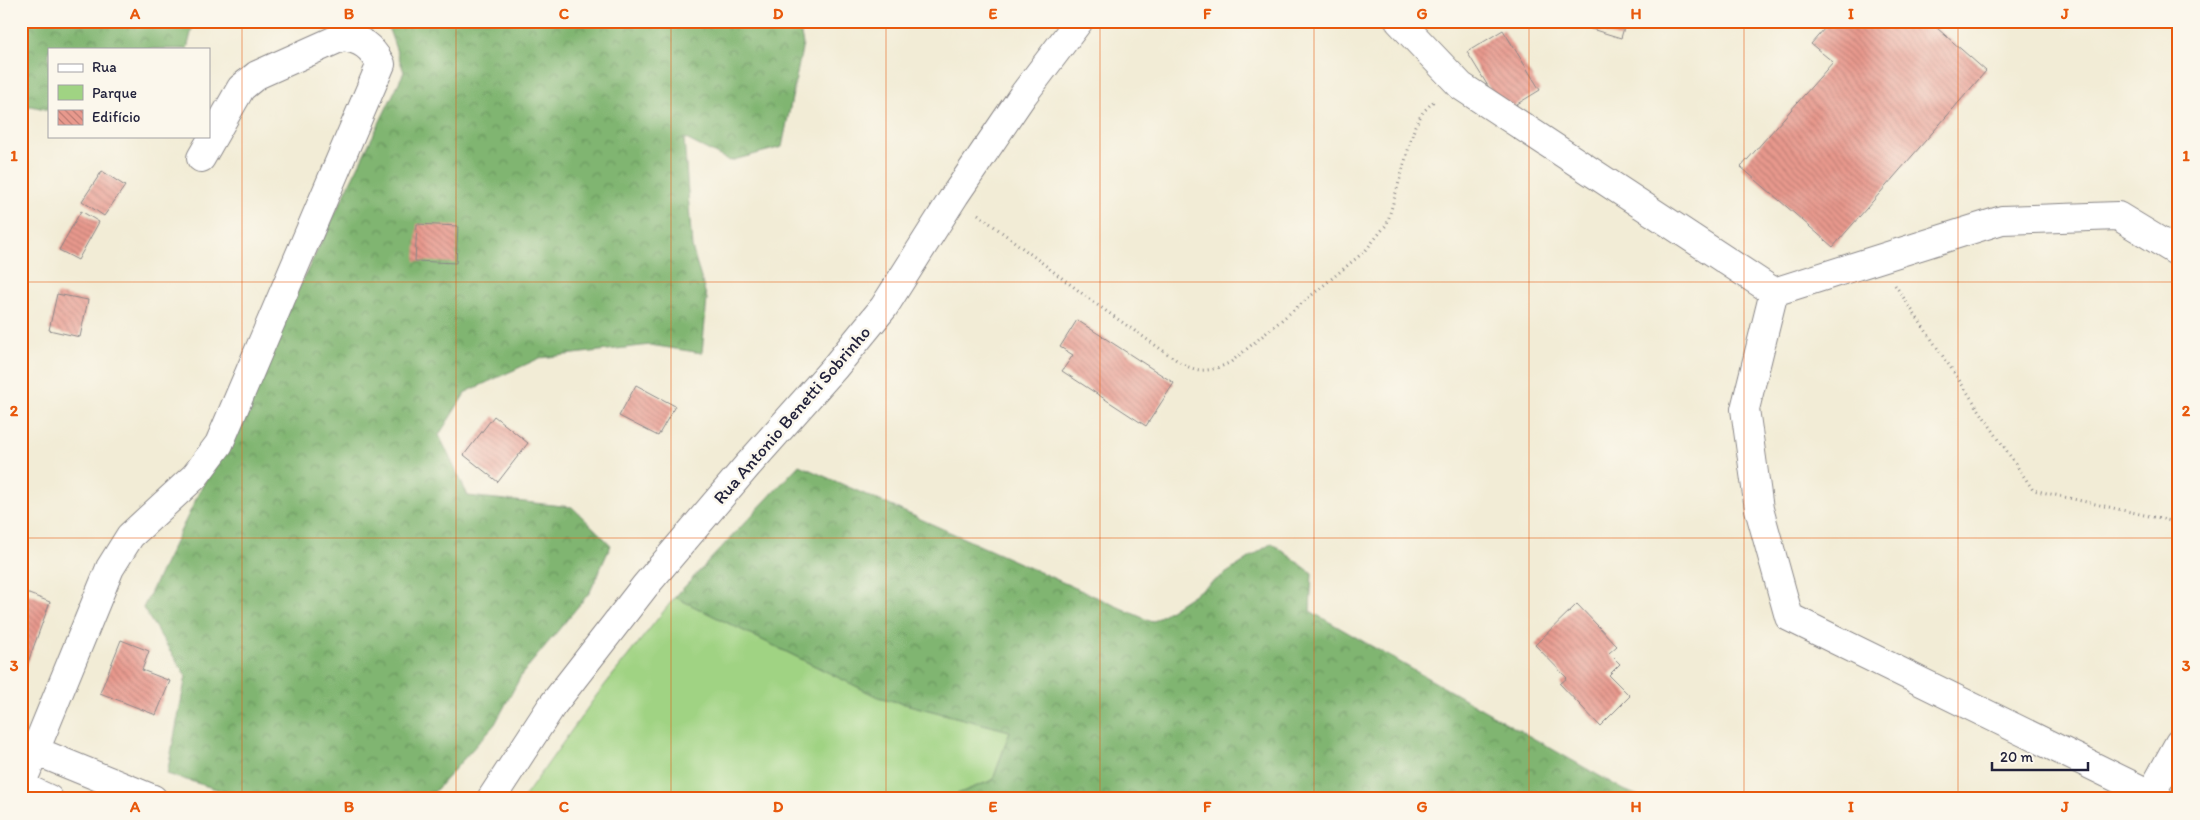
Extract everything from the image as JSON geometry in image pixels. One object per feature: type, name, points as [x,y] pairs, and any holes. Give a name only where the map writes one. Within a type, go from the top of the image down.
[{"type":"street","name":"Rua Antonio Benetti Sobrinho","points":[[491,799],[551,707],[645,586],[747,466],[835,367],[884,307],[955,195],[1023,95],[1079,21]]},
{"type":"street","points":[[1399,21],[1461,86],[1774,292]]},
{"type":"street","points":[[49,799],[21,786],[28,748],[110,568],[130,536],[195,476],[219,444],[381,64],[371,48],[356,39],[342,37],[327,42],[257,75],[241,88],[201,158]]},
{"type":"street","points":[[1774,292],[2002,220],[2118,216],[2179,252]]},
{"type":"street","points":[[1774,292],[1745,409],[1759,509],[1789,617],[2156,797],[2179,742]]},
{"type":"street","points":[[28,748],[153,799]]},
{"type":"path","points":[[955,195],[1096,304],[1178,361],[1187,367],[1202,372],[1216,370],[1232,362],[1365,252],[1387,224],[1409,145],[1423,112],[1434,101],[1461,86]]},
{"type":"path","points":[[1877,259],[2033,490],[2172,521],[2179,546]]},
{"type":"green space","points":[[21,21],[194,21],[187,48],[48,48],[48,110],[31,106],[21,108]]},
{"type":"green space","points":[[386,21],[798,21],[803,44],[782,147],[730,161],[684,138],[692,247],[707,299],[702,353],[650,345],[540,358],[466,392],[439,435],[468,496],[572,507],[611,545],[590,592],[522,674],[495,724],[428,799],[249,799],[167,774],[186,676],[143,608],[404,72]]},
{"type":"green space","points":[[799,465],[1152,622],[1272,543],[1312,573],[1310,611],[1624,790],[1646,799],[944,799],[993,780],[1010,731],[878,697],[675,597]]},
{"type":"green space","points":[[675,597],[878,697],[1010,731],[993,780],[944,799],[523,799],[596,696]]},
{"type":"building","points":[[1565,21],[1626,21],[1621,38]]},
{"type":"building","points":[[1831,21],[1929,21],[1986,71],[1833,247],[1741,167],[1833,62],[1811,44]]},
{"type":"building","points":[[1503,30],[1540,90],[1504,112],[1467,52]]},
{"type":"building","points":[[102,171],[125,186],[104,216],[82,201]]},
{"type":"building","points":[[81,211],[99,222],[78,260],[59,250]]},
{"type":"building","points":[[417,224],[458,226],[456,263],[415,261]]},
{"type":"building","points":[[57,294],[88,300],[80,337],[49,330]]},
{"type":"building","points":[[1077,320],[1174,383],[1146,426],[1062,371],[1073,355],[1060,347]]},
{"type":"building","points":[[636,385],[675,406],[658,436],[619,416]]},
{"type":"building","points":[[494,416],[528,443],[498,482],[464,455]]},
{"type":"building","points":[[21,591],[50,602],[24,673],[21,672]]},
{"type":"building","points":[[1577,604],[1617,646],[1609,653],[1620,664],[1609,675],[1630,696],[1600,726],[1560,684],[1567,678],[1535,645]]},
{"type":"building","points":[[121,640],[149,651],[142,670],[170,681],[156,715],[100,693]]}]
